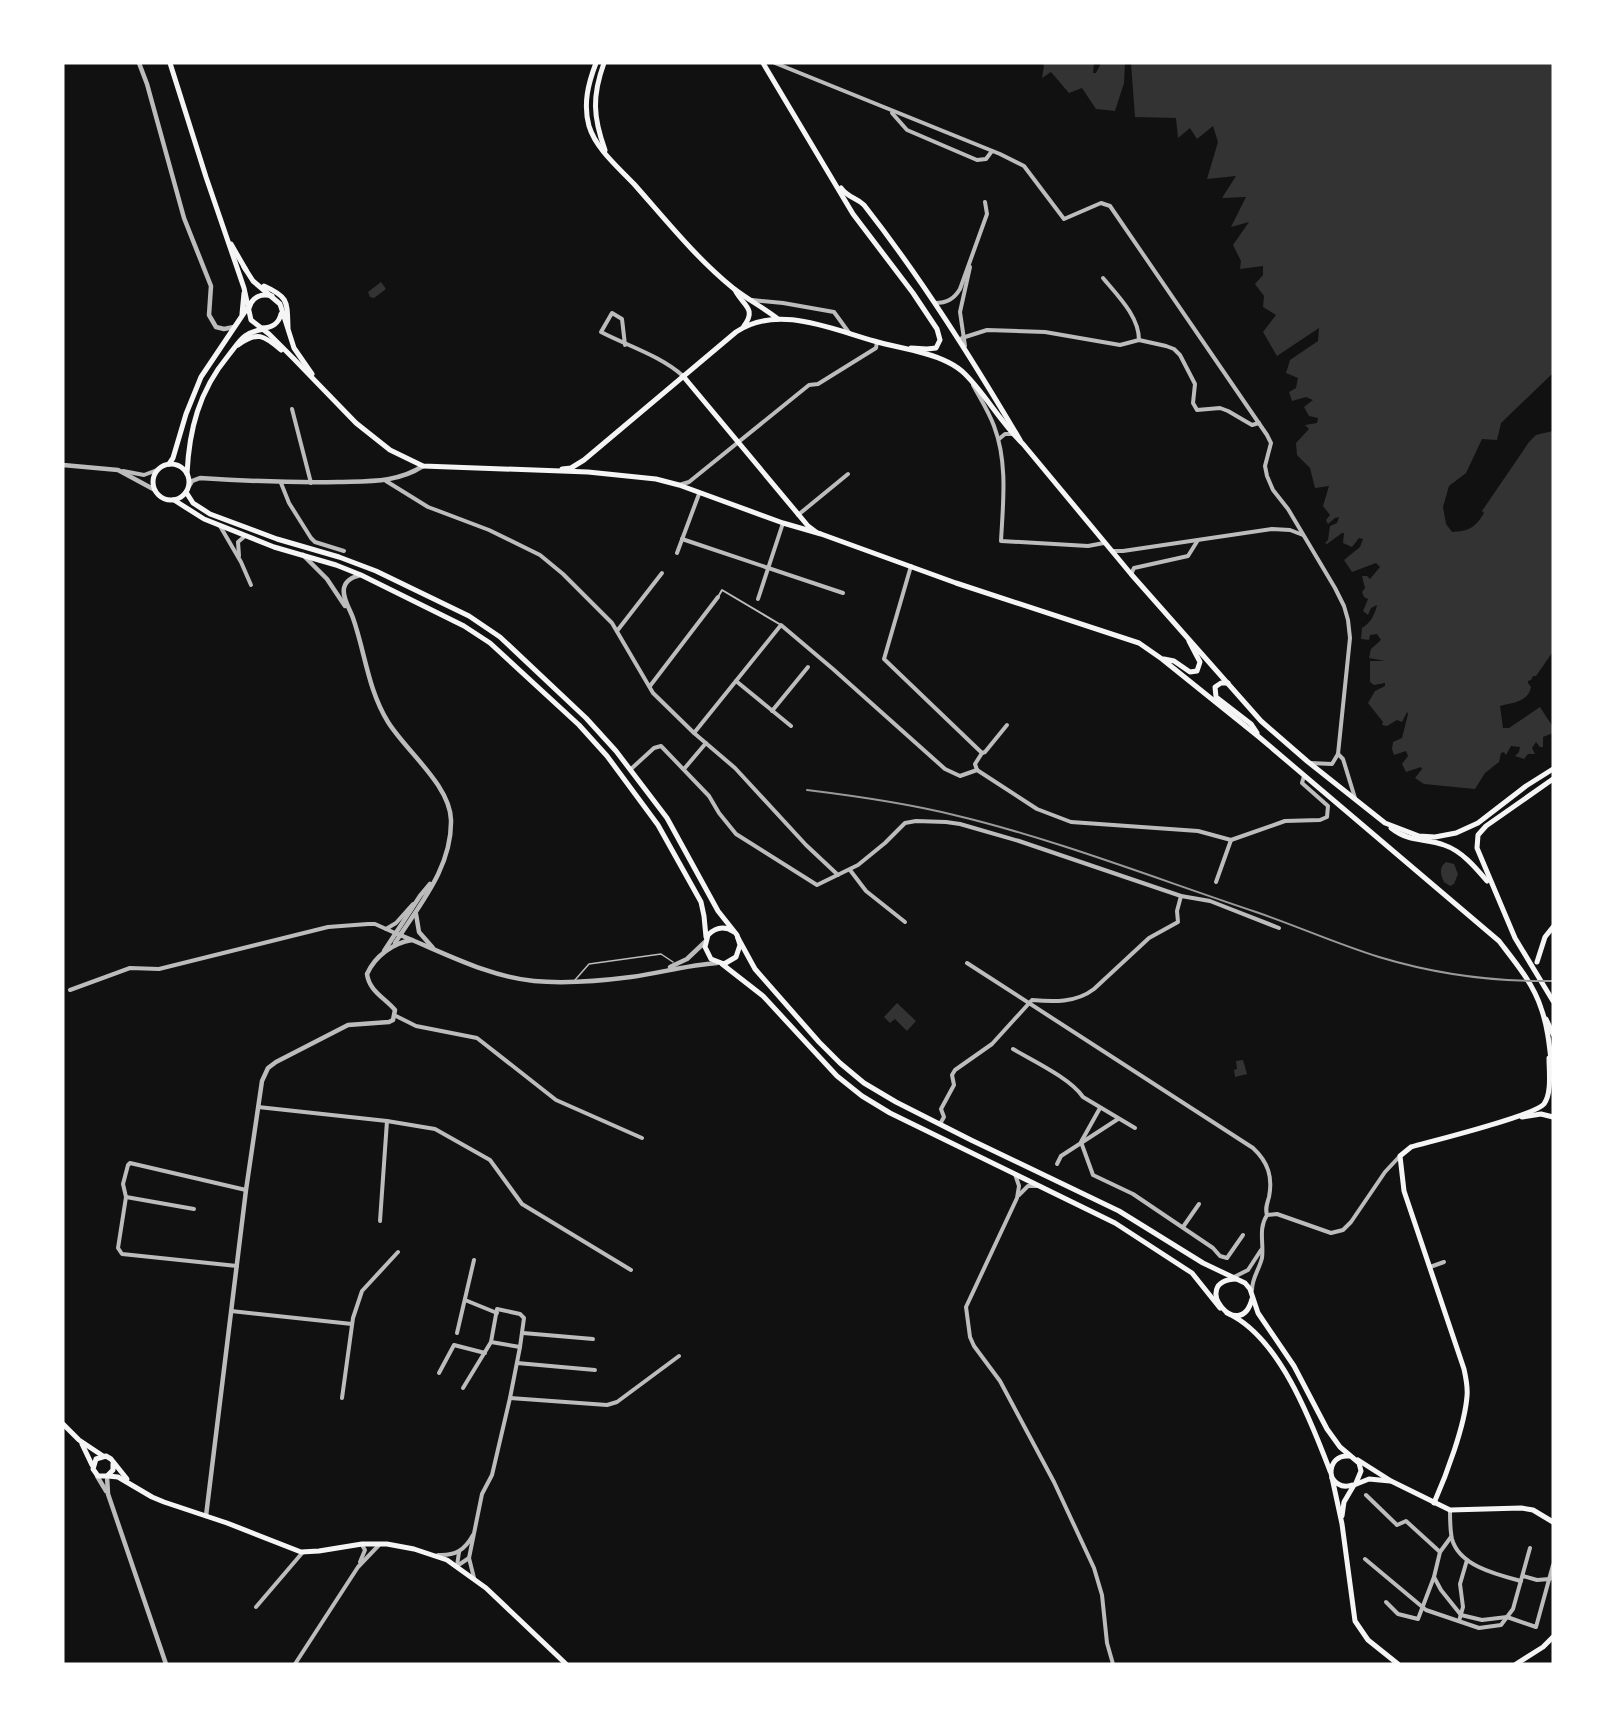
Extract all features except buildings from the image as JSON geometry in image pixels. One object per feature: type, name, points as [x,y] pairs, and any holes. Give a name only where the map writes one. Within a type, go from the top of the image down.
[{"type":"main road","points":[[171,63],[223,228],[242,280],[251,320],[262,327],[372,437],[409,461],[423,466],[563,473],[588,472],[656,479],[679,485],[783,524],[821,534],[911,566],[956,584],[1139,643],[1259,737],[1499,941],[1527,979],[1553,1034]]},
{"type":"main road","points":[[596,63],[587,92],[587,118],[593,135],[607,154],[694,250],[734,289],[750,312],[744,327]]},
{"type":"main road","points":[[604,63],[596,88],[595,109],[600,135],[607,154]]},
{"type":"main road","points":[[764,63],[853,214],[901,276],[937,328],[940,337],[939,346],[933,349],[907,348]]},
{"type":"main road","points":[[829,172],[847,196],[860,201],[935,303],[964,346],[1023,444],[1104,543],[1273,733],[1398,834],[1454,849],[1469,861],[1492,887]]},
{"type":"main road","points":[[860,201],[854,203],[853,208],[870,237]]},
{"type":"main road","points":[[223,228],[253,281],[277,300],[294,348],[324,390]]},
{"type":"main road","points":[[244,267],[255,279],[283,297],[288,308],[288,334]]},
{"type":"main road","points":[[242,280],[244,295],[242,316]]},
{"type":"main road","points":[[734,289],[778,319]]},
{"type":"main road","points":[[273,297],[260,295],[249,307],[201,377],[186,414],[173,458],[169,464],[157,470],[153,482],[155,490],[162,498],[174,500],[204,519],[245,536],[361,575],[480,636],[579,725],[607,756],[658,825],[701,902],[707,954],[763,996],[827,1067],[854,1089],[890,1113],[1115,1223],[1176,1262],[1199,1280],[1220,1308],[1252,1329],[1281,1366],[1304,1407],[1331,1474],[1342,1524],[1355,1621],[1368,1640],[1398,1664]]},
{"type":"main road","points":[[281,309],[277,323],[242,336],[215,372],[201,400],[191,432],[188,489],[193,503],[210,514],[277,539],[357,563],[478,621],[500,637],[586,718],[631,769],[667,818],[718,911],[738,938],[755,969],[840,1063],[864,1083],[896,1102],[1119,1211],[1203,1263],[1248,1286],[1257,1313],[1294,1366],[1332,1438],[1343,1451],[1391,1481],[1450,1510],[1521,1508],[1533,1510],[1553,1522]]},
{"type":"main road","points":[[552,471],[568,469],[584,460],[744,327],[759,321],[778,319],[817,325],[939,358],[964,373],[1012,434],[1023,444]]},
{"type":"main road","points":[[234,348],[250,337],[263,336],[294,358]]},
{"type":"main road","points":[[683,376],[798,515],[810,528],[821,534]]},
{"type":"main road","points":[[584,460],[581,468],[588,472]]},
{"type":"main road","points":[[169,464],[178,465],[188,474]]},
{"type":"main road","points":[[174,500],[181,497],[188,489]]},
{"type":"main road","points":[[1162,659],[1174,661],[1190,672],[1197,671],[1200,663],[1185,635]]},
{"type":"main road","points":[[1229,684],[1218,684],[1214,694],[1251,724],[1259,737]]},
{"type":"main road","points":[[1385,824],[1412,834],[1435,837],[1463,831],[1553,769]]},
{"type":"main road","points":[[1553,779],[1481,830],[1477,848],[1515,938],[1553,1002]]},
{"type":"main road","points":[[1536,971],[1545,937],[1553,927]]},
{"type":"main road","points":[[706,940],[710,933],[720,928],[734,933]]},
{"type":"main road","points":[[719,963],[730,962],[738,955],[740,945],[738,938]]},
{"type":"main road","points":[[1542,1010],[1553,1077]]},
{"type":"main road","points":[[1434,1503],[1443,1483],[1468,1395],[1464,1369],[1404,1191],[1400,1156],[1411,1147],[1509,1119],[1537,1108],[1545,1102],[1548,1093],[1549,1047]]},
{"type":"main road","points":[[1509,1119],[1537,1114],[1553,1117]]},
{"type":"main road","points":[[1220,1308],[1216,1294],[1220,1286],[1228,1280],[1237,1279]]},
{"type":"main road","points":[[1227,1313],[1236,1315],[1245,1311],[1252,1296]]},
{"type":"main road","points":[[63,1424],[88,1453],[98,1476],[118,1477],[152,1497],[303,1552],[379,1544],[400,1546],[433,1555],[457,1566],[474,1578],[566,1664]]},
{"type":"main road","points":[[79,1440],[108,1457],[130,1483]]},
{"type":"main road","points":[[94,1470],[96,1459],[103,1456]]},
{"type":"main road","points":[[1342,1524],[1344,1502],[1355,1484],[1362,1471],[1354,1458],[1343,1456],[1336,1459],[1332,1465],[1331,1474],[1338,1485],[1346,1487],[1355,1484],[1376,1479],[1391,1481]]},
{"type":"main road","points":[[107,1476],[113,1470],[114,1464]]},
{"type":"main road","points":[[1516,1664],[1543,1647],[1553,1637]]},
{"type":"street","points":[[139,63],[147,84],[184,218],[211,286],[209,315],[216,327],[229,329],[237,326]]},
{"type":"street","points":[[775,63],[1024,166],[1064,219],[1094,205],[1105,203],[1114,210],[1271,443],[1265,466],[1267,476],[1344,606],[1350,638],[1338,754],[1332,764],[1309,763]]},
{"type":"street","points":[[890,110],[907,130],[976,160],[986,159],[992,151]]},
{"type":"street","points":[[935,303],[944,303],[955,296],[971,262],[987,214],[985,202]]},
{"type":"street","points":[[964,346],[960,312],[971,262]]},
{"type":"street","points":[[1102,278],[1126,308],[1139,334],[1139,340]]},
{"type":"street","points":[[751,300],[834,312],[850,334]]},
{"type":"street","points":[[625,345],[622,319],[612,313],[601,332],[625,345],[664,363],[683,376]]},
{"type":"street","points":[[963,338],[987,330],[1045,333],[1120,345],[1139,340],[1166,346],[1174,349],[1180,355],[1195,384],[1193,403],[1197,410],[1220,408],[1252,425],[1259,423]]},
{"type":"street","points":[[679,485],[689,482],[809,385],[818,384],[876,348],[877,342]]},
{"type":"street","points":[[970,380],[989,414],[998,439],[1004,477],[1001,541],[1088,546],[1104,543]]},
{"type":"street","points":[[292,409],[311,483]]},
{"type":"street","points":[[998,439],[1005,434],[1012,434]]},
{"type":"street","points":[[63,465],[144,475],[157,470]]},
{"type":"street","points":[[188,489],[192,481],[200,478],[281,483],[386,481],[414,472],[423,466]]},
{"type":"street","points":[[118,470],[155,490]]},
{"type":"street","points":[[798,515],[848,474]]},
{"type":"street","points":[[386,481],[428,507],[489,530],[540,555],[563,574],[618,631],[653,693],[694,733],[735,768],[806,845],[838,875]]},
{"type":"street","points":[[281,483],[289,503],[311,538],[315,542],[344,551]]},
{"type":"street","points":[[677,553],[699,494]]},
{"type":"street","points":[[758,599],[783,524]]},
{"type":"street","points":[[220,525],[251,585]]},
{"type":"street","points":[[1112,551],[1272,529],[1290,530],[1304,536]]},
{"type":"street","points":[[241,562],[238,542],[245,536]]},
{"type":"street","points":[[682,539],[843,593]]},
{"type":"street","points":[[1131,574],[1134,568],[1188,556],[1198,540]]},
{"type":"street","points":[[303,555],[327,579],[353,618]]},
{"type":"street","points":[[911,566],[884,659],[982,753]]},
{"type":"street","points":[[618,631],[662,573]]},
{"type":"street","points":[[361,575],[350,579],[344,588],[345,599],[353,618],[370,681],[387,720],[435,782],[449,809],[451,820],[448,849],[441,870],[416,912],[368,970],[367,978],[373,989],[394,1008],[396,1016],[416,1026],[477,1038],[556,1100],[642,1138]]},
{"type":"street","points":[[650,686],[722,590],[781,626],[945,769],[960,776],[977,770]]},
{"type":"street","points":[[694,733],[781,626]]},
{"type":"street","points":[[772,711],[808,666]]},
{"type":"street","points":[[736,681],[791,726]]},
{"type":"street","points":[[1007,725],[986,752],[982,753],[975,764],[977,770],[1037,809],[1071,822],[1198,831],[1231,840],[1285,821],[1320,820],[1327,817],[1328,807],[1302,783],[1305,776]]},
{"type":"street","points":[[684,769],[706,743]]},
{"type":"street","points":[[631,769],[657,746],[665,749],[710,795],[719,813],[741,838],[817,885],[850,870],[905,824],[916,821],[946,822],[1019,841],[1181,896],[1210,900],[1279,928]]},
{"type":"street","points":[[1338,754],[1343,759],[1357,801]]},
{"type":"street","points":[[1216,882],[1231,840]]},
{"type":"street","points":[[850,870],[866,891],[905,922]]},
{"type":"street","points":[[386,929],[401,918],[434,880]]},
{"type":"street","points":[[395,944],[398,934],[420,896]]},
{"type":"street","points":[[940,1124],[944,1117],[941,1109],[954,1085],[952,1075],[955,1070],[992,1044],[1032,1000],[1067,1000],[1089,993],[1120,968],[1149,938],[1178,922],[1177,911],[1181,896]]},
{"type":"street","points":[[416,912],[419,932],[435,950]]},
{"type":"street","points":[[70,990],[130,968],[159,969],[320,928],[368,924],[386,929],[474,966],[532,980],[574,981],[631,977],[688,965],[719,963]]},
{"type":"street","points":[[383,954],[395,944],[412,940]]},
{"type":"street","points":[[660,972],[687,959],[706,940]]},
{"type":"street","points":[[967,963],[1253,1148],[1263,1158],[1269,1172],[1271,1186],[1265,1210],[1268,1215]]},
{"type":"street","points":[[206,1516],[257,1107],[265,1073],[276,1062],[348,1025],[389,1022],[396,1016]]},
{"type":"street","points":[[1013,1049],[1051,1072],[1100,1108],[1135,1128]]},
{"type":"street","points":[[257,1107],[387,1121],[435,1129],[490,1160],[522,1204],[631,1270]]},
{"type":"street","points":[[1100,1108],[1081,1142],[1093,1176],[1133,1194],[1213,1248],[1220,1256],[1227,1258],[1243,1235]]},
{"type":"street","points":[[1057,1164],[1061,1156],[1118,1119]]},
{"type":"street","points":[[380,1221],[387,1121]]},
{"type":"street","points":[[1268,1215],[1276,1214],[1331,1233],[1342,1230],[1351,1222],[1385,1172],[1400,1156]]},
{"type":"street","points":[[237,1266],[119,1252],[126,1197],[123,1184],[130,1163],[246,1190]]},
{"type":"street","points":[[1014,1174],[1019,1186],[1017,1198],[966,1307],[970,1337],[1000,1381],[1054,1482],[1090,1559],[1100,1585],[1107,1643],[1113,1664]]},
{"type":"street","points":[[1017,1198],[1028,1186],[1041,1187]]},
{"type":"street","points":[[126,1197],[194,1209]]},
{"type":"street","points":[[1183,1227],[1199,1203]]},
{"type":"street","points":[[1252,1296],[1254,1275],[1261,1261],[1263,1225],[1268,1215]]},
{"type":"street","points":[[1237,1279],[1248,1270],[1262,1249]]},
{"type":"street","points":[[342,1398],[352,1324],[362,1291],[398,1252]]},
{"type":"street","points":[[457,1333],[474,1260]]},
{"type":"street","points":[[1430,1267],[1444,1262]]},
{"type":"street","points":[[465,1300],[497,1313]]},
{"type":"street","points":[[463,1388],[491,1342],[497,1309],[523,1315],[525,1320],[523,1333],[510,1398],[492,1475],[482,1494],[469,1558],[474,1578]]},
{"type":"street","points":[[231,1311],[352,1324]]},
{"type":"street","points":[[523,1333],[594,1339]]},
{"type":"street","points":[[491,1342],[520,1347]]},
{"type":"street","points":[[439,1373],[454,1345],[485,1353]]},
{"type":"street","points":[[510,1398],[607,1405],[617,1402],[679,1356]]},
{"type":"street","points":[[517,1363],[595,1370]]},
{"type":"street","points":[[94,1470],[108,1494],[166,1664]]},
{"type":"street","points":[[107,1476],[108,1494]]},
{"type":"street","points":[[1366,1495],[1397,1526],[1406,1521],[1440,1552]]},
{"type":"street","points":[[1450,1510],[1451,1537],[1467,1560],[1496,1575],[1522,1579],[1550,1579]]},
{"type":"street","points":[[433,1555],[446,1555],[459,1551],[468,1543],[474,1532]]},
{"type":"street","points":[[1386,1602],[1398,1614],[1418,1619],[1434,1577],[1440,1552],[1451,1537]]},
{"type":"street","points":[[295,1664],[358,1567],[365,1552],[362,1544]]},
{"type":"street","points":[[358,1567],[379,1544]]},
{"type":"street","points":[[1365,1558],[1421,1608],[1479,1628],[1501,1625],[1513,1609],[1530,1548]]},
{"type":"street","points":[[457,1566],[459,1551]]},
{"type":"street","points":[[256,1607],[303,1552]]},
{"type":"street","points":[[457,1566],[469,1558]]},
{"type":"street","points":[[1459,1621],[1463,1607],[1460,1584],[1467,1560]]},
{"type":"street","points":[[1434,1577],[1461,1616],[1482,1620],[1507,1617],[1536,1627],[1553,1565]]},
{"type":"lane","points":[[574,981],[589,964],[661,954],[676,965]]},
{"type":"shaded area","points":[[1042,63],[1094,63],[1093,73],[1096,73],[1101,63],[1125,63],[1124,83],[1115,111],[1096,109],[1082,88],[1069,93],[1051,72],[1042,78],[1044,66]]},
{"type":"shaded area","points":[[1131,63],[1553,63],[1553,373],[1501,423],[1497,440],[1482,439],[1466,473],[1449,486],[1443,507],[1446,524],[1452,532],[1471,528],[1481,518],[1484,513],[1482,511],[1529,442],[1536,435],[1553,431],[1553,649],[1536,676],[1528,681],[1531,687],[1527,696],[1519,701],[1500,706],[1503,728],[1509,728],[1540,707],[1553,727],[1553,733],[1543,737],[1543,747],[1536,742],[1532,748],[1535,754],[1528,754],[1524,759],[1515,756],[1520,747],[1511,746],[1506,755],[1504,752],[1501,753],[1499,762],[1485,773],[1475,789],[1424,784],[1415,778],[1422,769],[1421,767],[1406,772],[1402,764],[1408,756],[1406,751],[1394,755],[1392,749],[1393,742],[1402,738],[1407,712],[1402,722],[1397,720],[1387,726],[1382,725],[1383,722],[1368,703],[1375,691],[1385,686],[1385,683],[1374,685],[1370,682],[1370,661],[1385,661],[1369,658],[1371,649],[1381,640],[1377,634],[1370,635],[1369,640],[1361,639],[1362,628],[1372,618],[1377,605],[1371,608],[1368,615],[1363,611],[1368,599],[1362,592],[1365,588],[1362,576],[1370,579],[1380,567],[1376,563],[1352,572],[1344,560],[1360,547],[1363,539],[1359,538],[1352,547],[1343,543],[1344,533],[1342,533],[1327,544],[1325,543],[1328,540],[1330,526],[1337,523],[1339,517],[1328,524],[1326,520],[1330,515],[1323,506],[1329,486],[1315,488],[1310,468],[1297,455],[1296,443],[1309,429],[1305,425],[1317,423],[1318,418],[1309,416],[1304,407],[1313,400],[1306,397],[1292,401],[1289,392],[1296,388],[1298,378],[1286,373],[1290,360],[1318,341],[1319,328],[1277,356],[1263,332],[1276,315],[1263,307],[1264,296],[1255,284],[1263,275],[1263,266],[1240,269],[1241,261],[1233,245],[1249,222],[1231,227],[1246,197],[1222,198],[1236,176],[1207,179],[1218,142],[1213,126],[1197,139],[1190,128],[1178,138],[1176,118],[1135,117]]},
{"type":"shaded area","points":[[381,282],[386,289],[374,298],[370,297],[368,292]]},
{"type":"shaded area","points":[[1446,862],[1454,864],[1458,874],[1454,884],[1450,886],[1444,882],[1441,873],[1441,868]]},
{"type":"shaded area","points":[[897,1003],[916,1021],[907,1031],[895,1019],[890,1023],[884,1017]]},
{"type":"shaded area","points":[[1243,1060],[1247,1074],[1235,1077],[1236,1061]]},
{"type":"railway","points":[[807,790],[918,807],[1030,836],[1106,860],[1363,952],[1400,963],[1465,976],[1553,981]]}]
